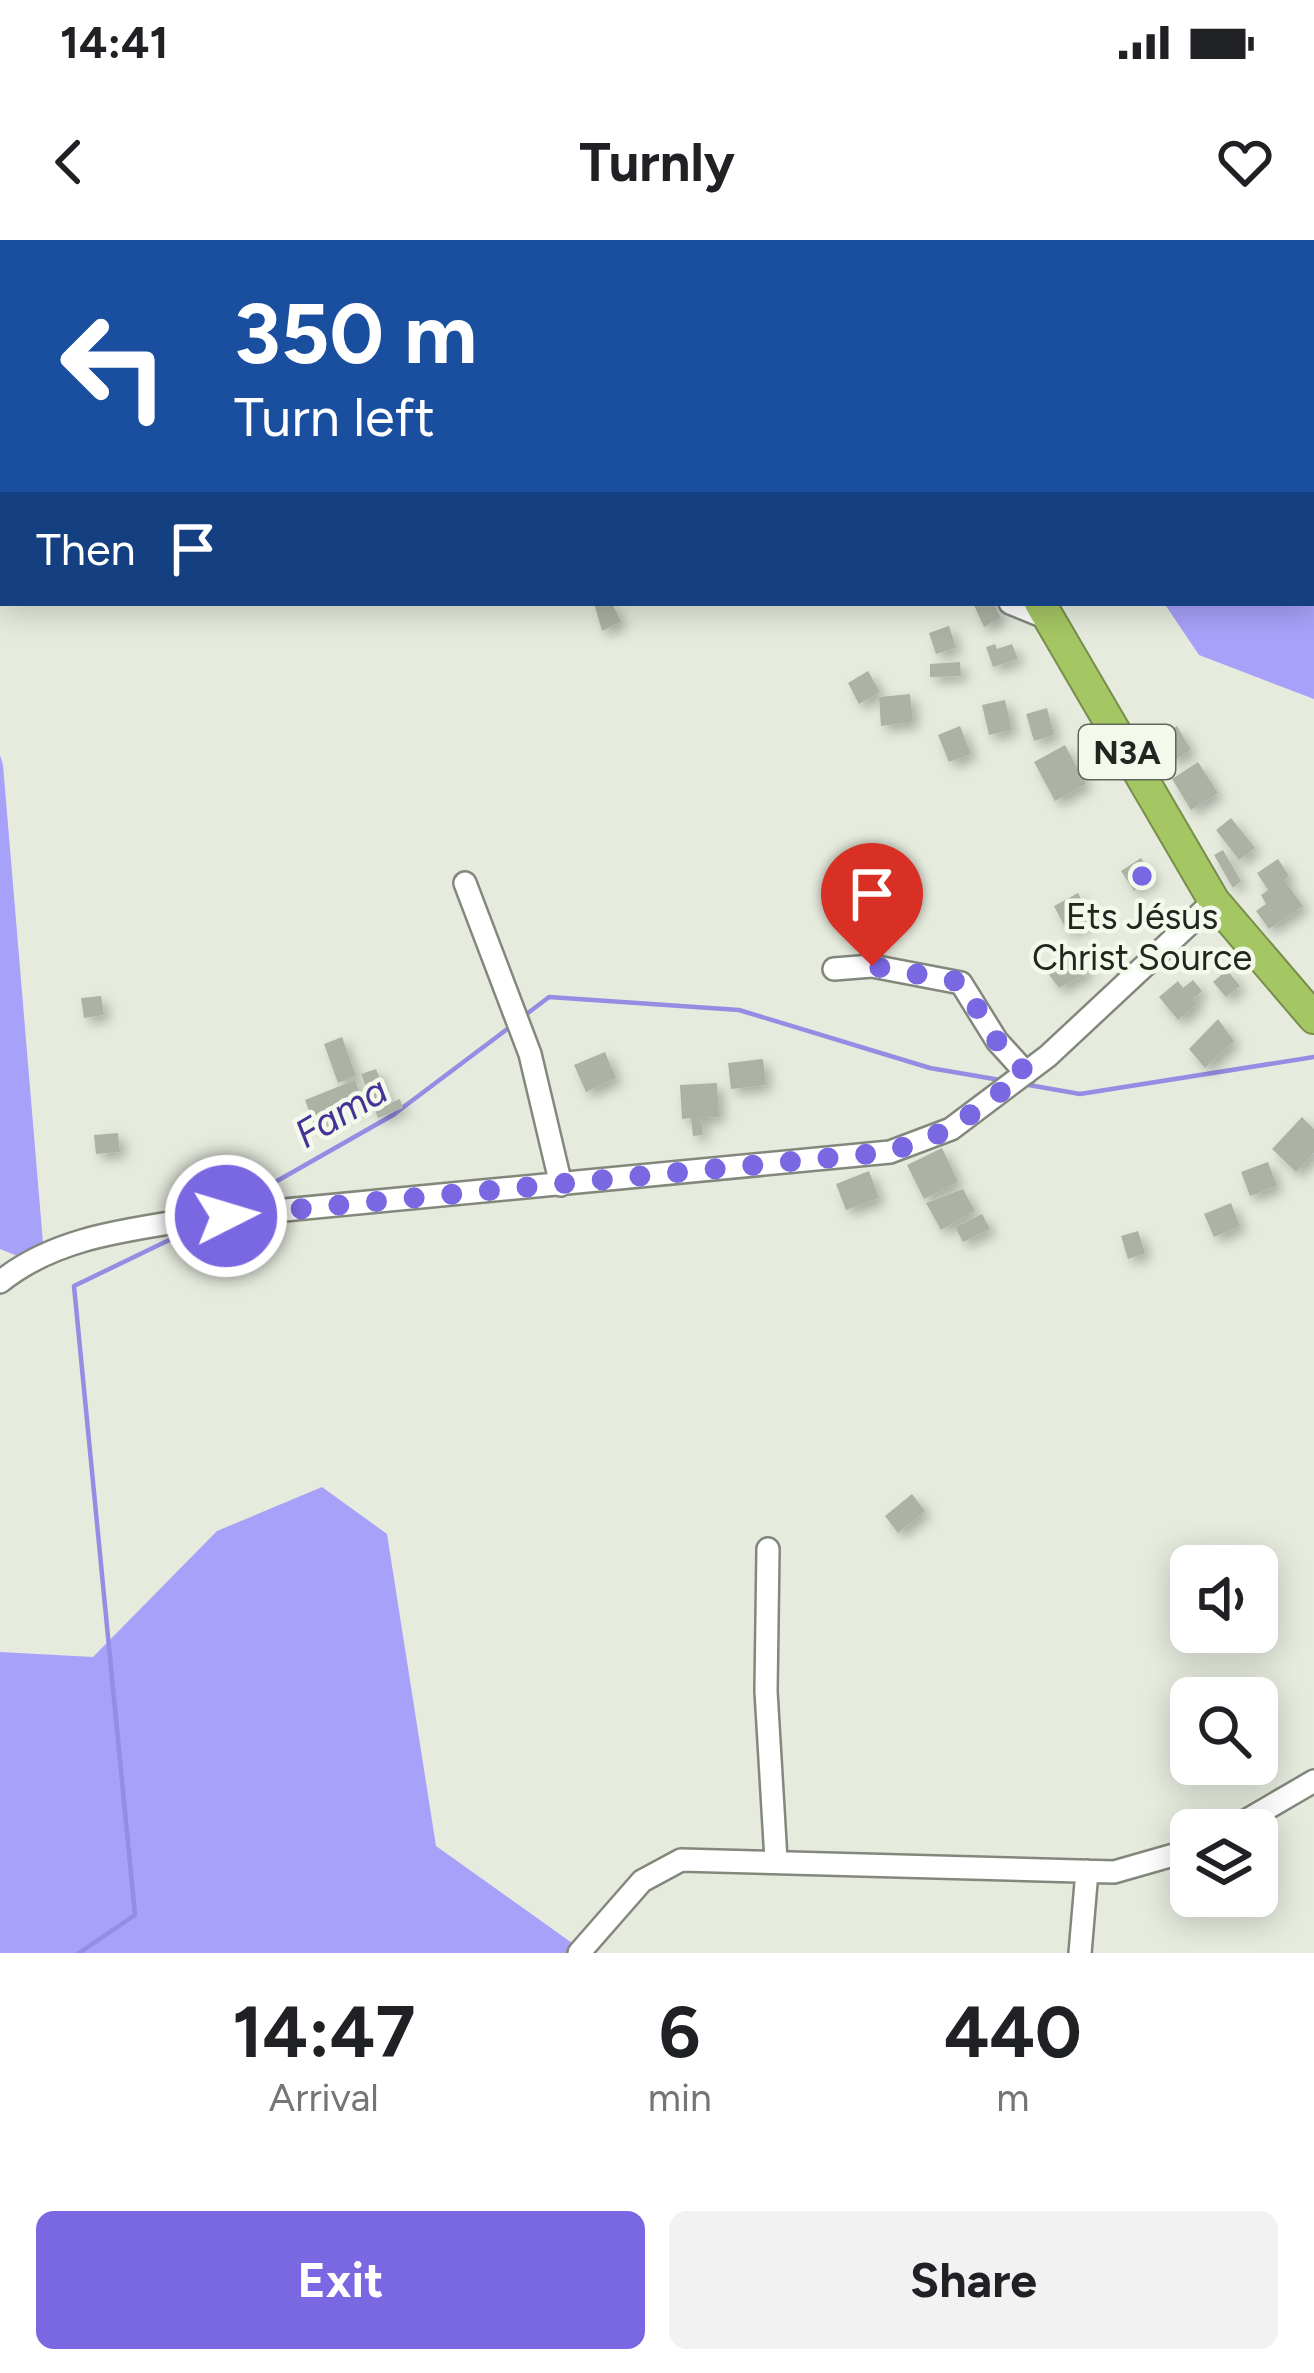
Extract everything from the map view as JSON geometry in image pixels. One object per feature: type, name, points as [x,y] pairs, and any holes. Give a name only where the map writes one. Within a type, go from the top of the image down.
[{"type":"highway","name":"N3A","points":[[1044,610],[1214,902],[1314,1018]]},
{"type":"street","points":[[465,883],[530,1054],[561,1185]]},
{"type":"street","points":[[0,1282],[43,1253],[97,1235],[201,1218],[890,1152],[951,1129],[1026,1073],[1214,902]]},
{"type":"street","points":[[834,969],[872,966],[961,982],[997,1041],[1026,1073]]},
{"type":"street","points":[[768,1549],[766,1691],[776,1860]]},
{"type":"street","points":[[1266,1809],[1314,1781]]},
{"type":"street","points":[[579,1953],[642,1881],[681,1860],[1114,1872],[1170,1856]]},
{"type":"street","points":[[1080,1953],[1087,1871]]},
{"type":"shaded area","points":[[1166,606],[1314,606],[1314,699],[1199,655]]},
{"type":"shaded area","points":[[0,755],[3,765],[45,1267],[0,1249]]},
{"type":"shaded area","points":[[322,1487],[387,1534],[436,1846],[586,1953],[0,1953],[0,1652],[93,1657],[217,1531]]},
{"type":"building","points":[[595,606],[613,606],[621,622],[602,631]]},
{"type":"building","points":[[974,606],[995,606],[1001,618],[984,627]]},
{"type":"building","points":[[949,626],[956,648],[936,654],[929,633]]},
{"type":"building","points":[[995,644],[997,649],[1012,644],[1018,659],[993,667],[986,647]]},
{"type":"building","points":[[960,662],[961,676],[930,677],[930,664]]},
{"type":"building","points":[[868,671],[880,692],[859,704],[848,683]]},
{"type":"building","points":[[910,694],[913,722],[881,726],[879,697]]},
{"type":"building","points":[[1005,700],[1012,730],[989,735],[982,705]]},
{"type":"building","points":[[1047,708],[1054,735],[1034,741],[1026,714]]},
{"type":"building","points":[[960,726],[971,754],[949,762],[938,735]]},
{"type":"building","points":[[1177,726],[1191,750],[1173,761],[1159,737]]},
{"type":"building","points":[[1065,745],[1086,784],[1055,801],[1034,762]]},
{"type":"building","points":[[1198,762],[1218,793],[1191,810],[1172,779]]},
{"type":"building","points":[[1231,818],[1255,848],[1239,860],[1216,830]]},
{"type":"building","points":[[1223,850],[1241,881],[1233,888],[1214,855]]},
{"type":"building","points":[[1141,858],[1154,877],[1134,891],[1121,871]]},
{"type":"building","points":[[1278,859],[1289,876],[1284,880],[1303,906],[1269,929],[1256,911],[1266,904],[1261,895],[1268,890],[1257,873]]},
{"type":"building","points":[[1078,893],[1092,920],[1068,933],[1054,906]]},
{"type":"building","points":[[1073,952],[1089,972],[1059,988],[1047,972]]},
{"type":"building","points":[[1227,970],[1240,986],[1226,997],[1213,982]]},
{"type":"building","points":[[1193,980],[1202,991],[1193,999],[1197,1004],[1178,1020],[1159,997],[1178,981],[1183,988]]},
{"type":"building","points":[[101,996],[104,1015],[84,1018],[81,998]]},
{"type":"building","points":[[1218,1019],[1234,1041],[1205,1068],[1189,1049]]},
{"type":"building","points":[[342,1037],[356,1076],[338,1083],[324,1044]]},
{"type":"building","points":[[605,1052],[616,1078],[586,1092],[574,1065]]},
{"type":"building","points":[[763,1059],[766,1085],[731,1089],[728,1063]]},
{"type":"building","points":[[376,1069],[390,1103],[400,1099],[403,1108],[378,1118],[361,1074]]},
{"type":"building","points":[[355,1080],[364,1104],[314,1124],[305,1100]]},
{"type":"building","points":[[717,1083],[719,1117],[701,1118],[703,1135],[693,1136],[691,1118],[682,1119],[680,1085]]},
{"type":"building","points":[[1302,1117],[1314,1129],[1314,1153],[1296,1172],[1272,1149]]},
{"type":"building","points":[[118,1133],[120,1152],[96,1154],[94,1135]]},
{"type":"building","points":[[942,1148],[958,1182],[924,1199],[907,1165]]},
{"type":"building","points":[[1268,1162],[1277,1186],[1250,1196],[1241,1172]]},
{"type":"building","points":[[869,1171],[879,1198],[846,1210],[836,1184]]},
{"type":"building","points":[[963,1189],[975,1211],[941,1230],[926,1203]]},
{"type":"building","points":[[1231,1203],[1240,1226],[1214,1237],[1204,1214]]},
{"type":"building","points":[[982,1214],[990,1229],[963,1242],[955,1227]]},
{"type":"building","points":[[1138,1231],[1145,1253],[1128,1259],[1121,1236]]},
{"type":"building","points":[[912,1494],[925,1511],[898,1533],[885,1516]]},
{"type":"waterway","name":"Fama","points":[[524,1016],[549,997],[739,1010],[930,1068],[1000,1080]]},
{"type":"waterway","name":"Fama","points":[[233,1206],[393,1115],[510,1027]]},
{"type":"waterway","name":"Fama","points":[[1023,1084],[1080,1094],[1314,1057]]},
{"type":"waterway","name":"Fama","points":[[79,1953],[135,1915],[74,1286],[192,1229]]},
{"type":"place","name":"Ets Jésus Christ Source","points":[[1142,876]]},
{"type":"route","points":[[226,1216],[890,1152],[951,1129],[1026,1073],[997,1041],[961,982],[872,966]]}]
